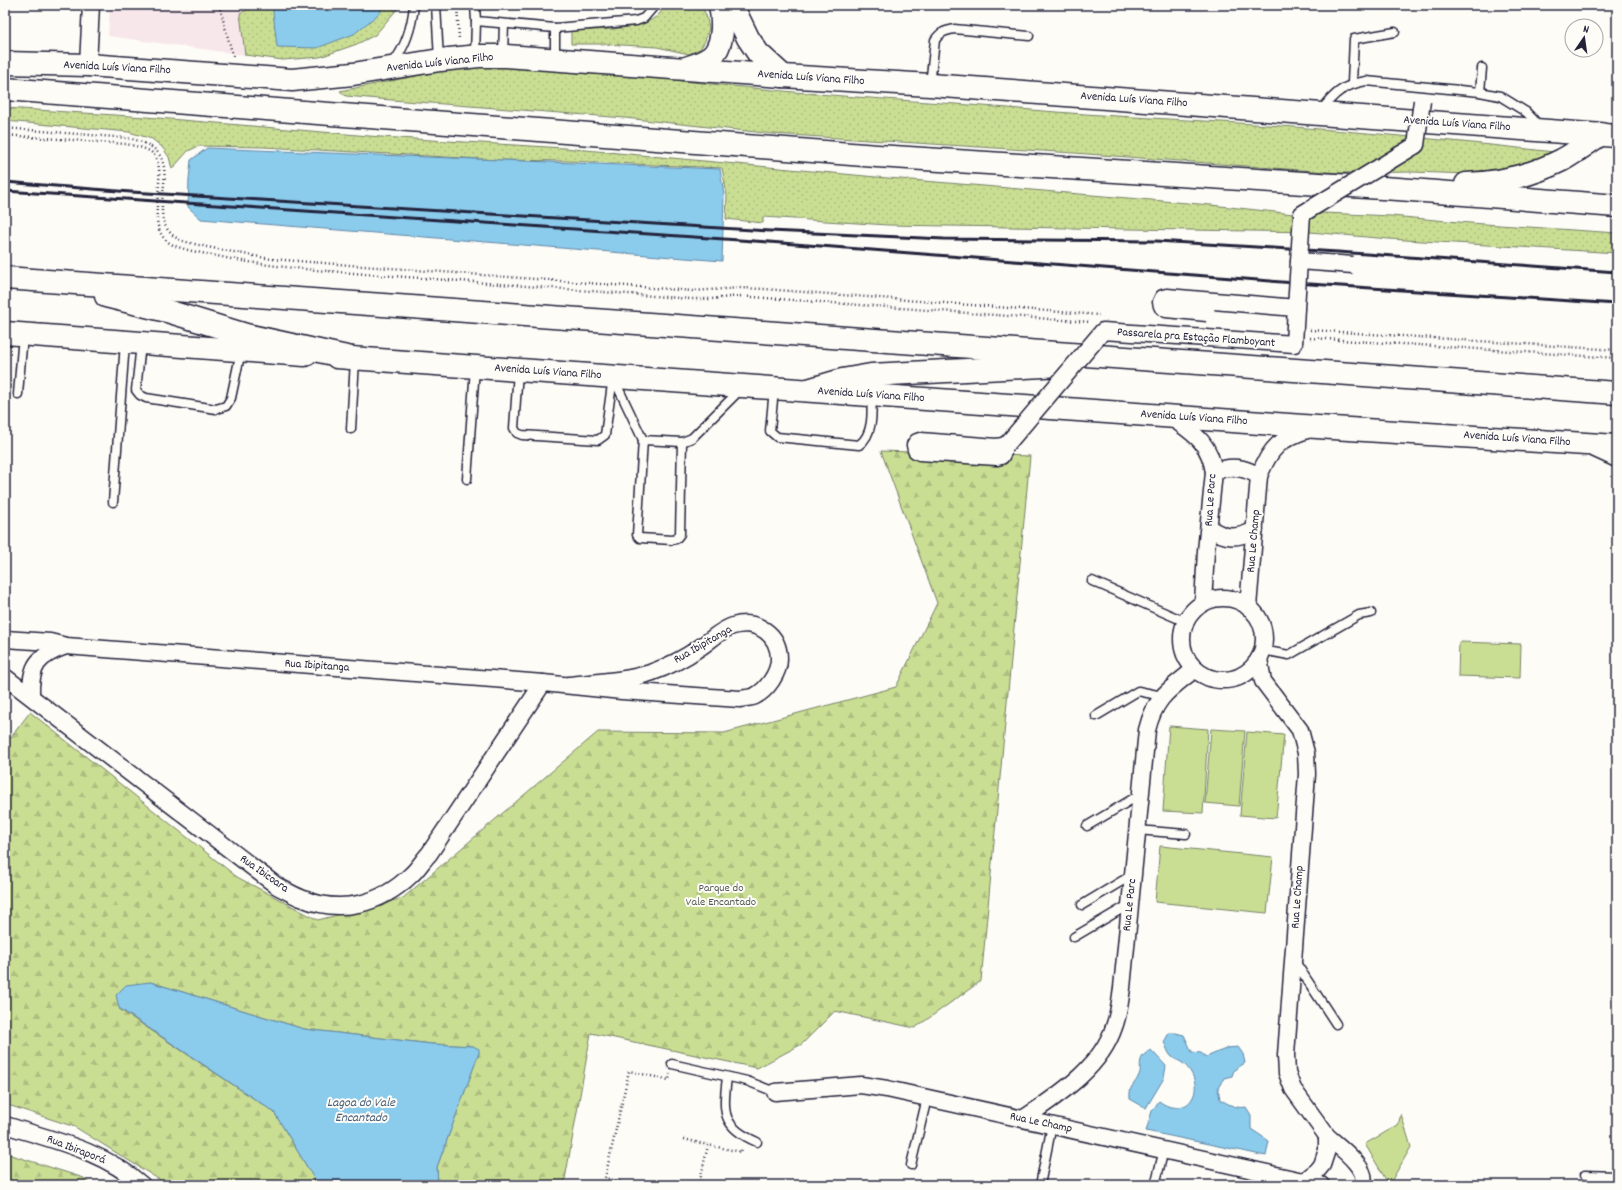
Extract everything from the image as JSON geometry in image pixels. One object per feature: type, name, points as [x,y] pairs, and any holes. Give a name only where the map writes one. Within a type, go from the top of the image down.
[{"type":"main road","points":[[686,68],[701,63],[713,54],[719,44],[722,21],[720,5]]},
{"type":"main road","points":[[732,5],[748,38],[758,53],[784,76]]},
{"type":"main road","name":"Avenida Luís Viana Filho","points":[[5,63],[88,65],[292,80],[475,56],[503,56],[930,85],[1609,135]]},
{"type":"main road","points":[[5,88],[885,157],[1398,189],[1617,206]]},
{"type":"main road","points":[[1398,189],[1484,182],[1520,176],[1540,170],[1609,135]]},
{"type":"main road","points":[[5,278],[1617,393]]},
{"type":"main road","points":[[40,281],[167,310],[260,338],[356,359]]},
{"type":"main road","name":"Avenida Luís Viana Filho","points":[[14,334],[1317,427],[1617,446]]},
{"type":"main road","points":[[808,390],[842,380],[871,375],[918,371],[1168,360]]},
{"type":"street","points":[[88,65],[91,5]]},
{"type":"street","points":[[1298,341],[1296,308],[1302,214],[1416,145],[1422,101]]},
{"type":"street","points":[[1299,261],[1353,266]]},
{"type":"street","points":[[1207,313],[1166,309],[1162,306],[1161,302],[1163,298],[1167,297],[1296,308]]},
{"type":"street","name":"Passarela pra Estação Flamboyant","points":[[1004,450],[1001,456],[997,457],[920,452],[916,450],[915,446],[917,442],[922,441],[996,447],[1003,446],[1008,443],[1103,331],[1298,341]]},
{"type":"street","name":"Rua Le Parc","points":[[1170,416],[1200,440],[1208,450],[1212,459],[1214,472],[1206,551],[1203,603]]},
{"type":"street","points":[[1214,472],[1232,467],[1241,468],[1259,476],[1271,451],[1283,440],[1317,427]]},
{"type":"street","points":[[1584,444],[1617,459]]},
{"type":"street","name":"Rua Le Champ","points":[[1248,607],[1259,476]]},
{"type":"street","points":[[1209,528],[1219,535],[1231,537],[1244,535],[1255,530]]},
{"type":"street","points":[[1231,599],[1248,607],[1258,617],[1264,631],[1264,645],[1261,654],[1252,669],[1242,676],[1230,680],[1217,680],[1205,676],[1195,669],[1187,659],[1183,647],[1182,634],[1186,622],[1193,611],[1203,603],[1212,600],[1231,599]]},
{"type":"street","name":"Rua Ibipitanga","points":[[5,639],[50,642],[66,646],[569,685],[622,691],[740,699],[754,696],[766,687],[774,676],[779,661],[778,646],[772,635],[760,628],[747,625],[733,626],[675,662],[650,673],[622,679],[569,685]]},
{"type":"street","name":"Rua Ibipitanga","points":[[31,696],[33,671],[40,659],[51,651],[66,646]]},
{"type":"street","name":"Rua Le Champ","points":[[1261,654],[1263,681],[1300,730],[1306,753],[1307,774],[1286,1055],[1287,1073],[1293,1089],[1327,1136],[1359,1166],[1364,1174],[1361,1185]]},
{"type":"street","name":"Rua Le Parc","points":[[1023,1119],[1058,1096],[1095,1061],[1114,1028],[1120,1007],[1147,730],[1155,707],[1162,696],[1195,669]]},
{"type":"street","name":"Rua Ibicoara","points":[[5,677],[277,886],[302,898],[322,904],[346,906],[366,903],[388,892],[412,875],[429,854],[543,683]]},
{"type":"street","name":"Rua Le Champ","points":[[775,1092],[861,1085],[1052,1125],[1321,1185]]},
{"type":"street","name":"Rua Ibiraporá","points":[[5,1125],[67,1144],[98,1156],[131,1175],[142,1185]]},
{"type":"street","points":[[1304,1181],[1322,1165],[1327,1150],[1327,1136]]},
{"type":"lane","points":[[389,68],[400,54],[407,39],[412,21],[414,5]]},
{"type":"lane","points":[[436,5],[440,60]]},
{"type":"lane","points":[[475,5],[475,56]]},
{"type":"lane","points":[[476,21],[555,28],[636,21],[644,18],[655,5]]},
{"type":"lane","points":[[503,56],[504,24]]},
{"type":"lane","points":[[555,28],[555,59]]},
{"type":"lane","points":[[930,85],[935,40],[939,34],[945,30],[954,29],[1029,36]]},
{"type":"lane","points":[[1352,83],[1354,39],[1395,32]]},
{"type":"lane","points":[[1480,92],[1482,68]]},
{"type":"lane","points":[[1319,114],[1343,88],[1352,83],[1366,81],[1480,92],[1500,96],[1515,104],[1534,120],[1541,130]]},
{"type":"lane","points":[[14,334],[18,394]]},
{"type":"lane","points":[[133,342],[136,390],[140,395],[146,398],[216,409],[226,406],[231,398],[241,350]]},
{"type":"lane","points":[[113,502],[133,342]]},
{"type":"lane","points":[[351,429],[356,359]]},
{"type":"lane","points":[[467,479],[475,367]]},
{"type":"lane","points":[[518,370],[514,428],[517,433],[522,435],[590,440],[598,440],[606,435],[613,377]]},
{"type":"lane","points":[[613,377],[643,440],[637,534],[640,538],[672,540],[676,539],[680,534],[682,442]]},
{"type":"lane","points":[[643,440],[682,442],[692,438],[743,386]]},
{"type":"lane","points":[[774,388],[770,431],[773,435],[777,437],[859,444],[866,438],[870,424],[871,395]]},
{"type":"lane","points":[[1092,581],[1186,622]]},
{"type":"lane","points":[[1261,654],[1289,655],[1359,615],[1371,614]]},
{"type":"lane","points":[[1096,716],[1138,691],[1162,696]]},
{"type":"lane","points":[[1088,826],[1141,794]]},
{"type":"lane","points":[[1137,830],[1186,834]]},
{"type":"lane","points":[[1082,905],[1133,875]]},
{"type":"lane","points":[[1074,937],[1130,904]]},
{"type":"lane","points":[[1293,958],[1336,1024]]},
{"type":"lane","points":[[672,1064],[747,1081],[775,1092]]},
{"type":"lane","points":[[727,1077],[725,1110],[729,1121],[735,1130],[757,1142]]},
{"type":"lane","points":[[911,1165],[927,1098]]},
{"type":"lane","points":[[1040,1185],[1052,1125]]},
{"type":"lane","points":[[1155,1185],[1164,1150]]},
{"type":"lane","points":[[1586,1175],[1617,1176]]},
{"type":"path","points":[[219,5],[233,56]]},
{"type":"path","points":[[457,5],[459,39]]},
{"type":"path","points":[[5,128],[140,140],[160,153],[164,165],[162,212],[164,224],[169,231],[176,238],[188,242],[249,255],[279,259],[693,291],[739,288],[765,289],[1100,315]]},
{"type":"path","points":[[5,135],[126,144],[138,146],[151,152],[157,161],[159,171],[158,226],[163,235],[172,244],[186,249],[269,266],[690,299],[712,299],[739,296],[1097,322]]},
{"type":"path","points":[[1303,330],[1617,350]]},
{"type":"path","points":[[1298,341],[1617,358]]},
{"type":"path","points":[[636,1185],[605,1178],[630,1071],[669,1080],[672,1064]]},
{"type":"path","points":[[684,1139],[740,1152],[744,1136]]},
{"type":"path","points":[[699,1185],[708,1145]]},
{"type":"shaded area","points":[[110,5],[259,5],[240,14],[245,55],[108,36]]},
{"type":"green space","points":[[259,5],[399,5],[399,7],[375,35],[357,44],[320,57],[283,60],[245,55],[240,13]]},
{"type":"green space","points":[[664,5],[701,5],[706,15],[709,28],[705,41],[700,49],[689,54],[657,47],[571,44],[571,31],[631,27],[643,24],[653,19],[660,13]]},
{"type":"green space","points":[[477,66],[546,68],[817,94],[1304,128],[1447,140],[1554,152],[1534,164],[1499,175],[1412,172],[1340,173],[1074,153],[774,134],[625,118],[346,96],[340,91],[441,71]]},
{"type":"green space","points":[[5,108],[146,117],[381,137],[564,148],[876,177],[1211,205],[1312,216],[1324,213],[1391,216],[1617,233],[1617,253],[1389,239],[1310,232],[888,225],[763,217],[763,223],[726,219],[727,196],[722,168],[567,161],[500,160],[263,147],[199,146],[188,151],[172,169],[169,157],[162,147],[152,139],[129,132],[5,121]]},
{"type":"green space","name":"Parque do Vale Encantado","points":[[881,451],[1030,456],[981,981],[915,1028],[835,1011],[802,1044],[757,1068],[591,1033],[564,1185],[438,1185],[437,1167],[479,1053],[473,1046],[432,1044],[304,1029],[150,982],[119,1009],[274,1112],[318,1185],[168,1185],[75,1127],[5,1104],[5,745],[30,712],[237,877],[318,920],[403,898],[598,732],[724,733],[896,687],[937,603]]},
{"type":"green space","points":[[1459,642],[1521,644],[1520,678],[1458,676]]},
{"type":"green space","points":[[1169,726],[1208,729],[1203,813],[1163,811]]},
{"type":"green space","points":[[1211,729],[1245,731],[1239,806],[1205,803]]},
{"type":"green space","points":[[1247,732],[1284,735],[1276,818],[1240,815]]},
{"type":"green space","points":[[1160,846],[1273,857],[1267,913],[1155,902]]},
{"type":"green space","points":[[1401,1114],[1411,1147],[1389,1185],[1365,1144],[1398,1125]]},
{"type":"green space","points":[[5,1153],[84,1178],[91,1185],[5,1185]]},
{"type":"water","points":[[274,5],[380,5],[381,12],[354,34],[317,48],[277,47],[273,12]]},
{"type":"water","points":[[207,148],[720,169],[724,195],[722,261],[201,219],[188,207],[189,179],[191,160]]},
{"type":"water","name":"Lagoa do Vale Encantado","points":[[150,982],[304,1029],[432,1044],[473,1046],[479,1049],[479,1053],[437,1167],[438,1185],[318,1185],[274,1112],[119,1008],[116,995],[126,985]]},
{"type":"water","points":[[1169,1033],[1184,1035],[1192,1052],[1201,1053],[1206,1057],[1228,1048],[1238,1047],[1243,1054],[1245,1063],[1234,1070],[1232,1076],[1224,1078],[1218,1088],[1220,1099],[1232,1106],[1246,1107],[1251,1115],[1251,1129],[1269,1141],[1266,1156],[1146,1131],[1152,1111],[1159,1101],[1171,1107],[1181,1107],[1189,1103],[1195,1092],[1195,1082],[1191,1073],[1185,1065],[1172,1057],[1167,1049],[1164,1042]]},
{"type":"water","points":[[1151,1050],[1166,1066],[1164,1078],[1146,1108],[1130,1099],[1130,1094],[1131,1088],[1140,1073],[1140,1063],[1142,1058],[1144,1054]]},
{"type":"railway","points":[[5,182],[131,192],[770,231],[944,239],[1156,241],[1338,252],[1617,272]]},
{"type":"railway","points":[[5,191],[769,242],[1295,283],[1617,304]]}]
